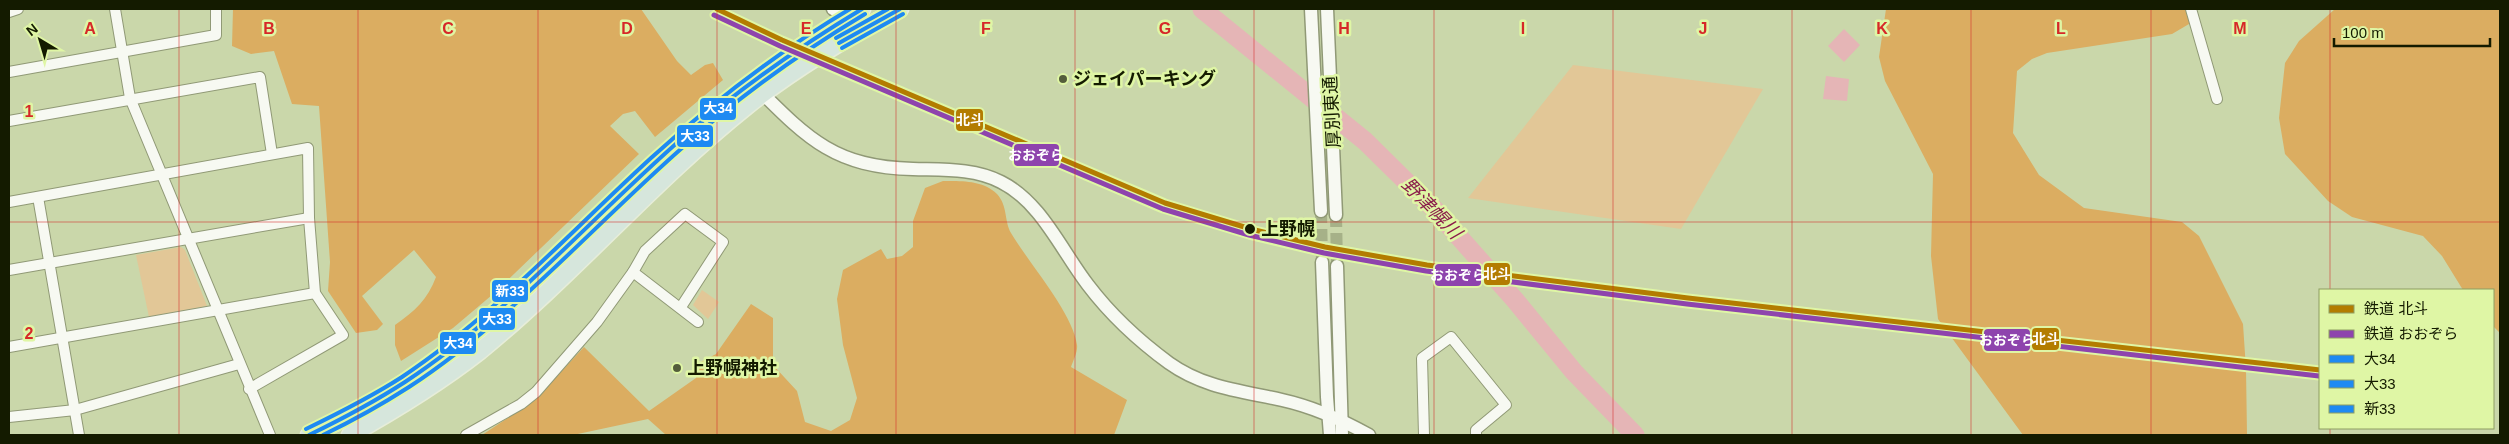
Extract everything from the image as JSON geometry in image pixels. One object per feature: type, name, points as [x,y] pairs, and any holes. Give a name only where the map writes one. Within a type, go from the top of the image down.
[{"type":"highway","points":[[309,435],[382,398],[460,343],[504,306],[680,142],[751,83],[805,43],[840,13],[862,9]]},
{"type":"highway","points":[[350,435],[410,401],[479,351],[676,168],[763,94],[829,49],[900,9]]},
{"type":"street","points":[[9,12],[18,9]]},
{"type":"street","points":[[116,9],[130,98],[249,388],[266,434]]},
{"type":"street","points":[[9,72],[216,35],[216,9]]},
{"type":"street","name":"厚別東通","points":[[1311,9],[1321,211]]},
{"type":"street","name":"厚別東通","points":[[1327,9],[1336,215]]},
{"type":"street","points":[[2191,9],[2217,99]]},
{"type":"street","points":[[840,13],[864,28]]},
{"type":"street","points":[[9,121],[130,98],[260,77],[272,154]]},
{"type":"street","points":[[751,83],[787,120],[810,138],[850,159],[899,169],[970,172],[989,176],[1007,185],[1023,197],[1036,211],[1088,285],[1108,308],[1169,362],[1192,377],[1210,384],[1292,402],[1341,420],[1369,435]]},
{"type":"street","points":[[9,202],[308,148],[309,218],[315,293],[343,335],[249,388]]},
{"type":"street","points":[[38,197],[79,435]]},
{"type":"street","points":[[466,435],[521,404],[536,392],[597,322],[633,272],[645,251],[685,214],[723,242],[681,307]]},
{"type":"street","points":[[9,270],[309,218]]},
{"type":"street","points":[[1322,262],[1330,435]]},
{"type":"street","points":[[1337,266],[1342,435]]},
{"type":"street","points":[[633,272],[681,307],[698,322]]},
{"type":"street","points":[[9,347],[315,293]]},
{"type":"street","points":[[1424,435],[1422,358],[1451,337],[1506,405],[1476,430],[1476,435]]},
{"type":"street","points":[[9,417],[75,410],[239,364]]},
{"type":"shaded area","points":[[233,9],[641,9],[677,61],[691,75],[705,65],[713,63],[723,80],[655,137],[635,111],[623,114],[610,126],[639,154],[492,295],[453,328],[401,361],[395,345],[395,325],[420,304],[429,292],[436,277],[414,250],[362,296],[383,324],[377,330],[356,333],[328,291],[330,262],[319,106],[292,104],[274,51],[251,54],[232,46]]},
{"type":"shaded area","points":[[1886,9],[2189,9],[2189,24],[2172,34],[2047,53],[2032,59],[2017,71],[2013,133],[2039,175],[2084,208],[2182,222],[2199,236],[2243,324],[2247,435],[2023,435],[1938,319],[1931,256],[1933,174],[1885,81],[1879,57]]},
{"type":"shaded area","points":[[2335,9],[2500,9],[2500,333],[2494,327],[2494,289],[2462,289],[2442,256],[2423,236],[2352,217],[2328,201],[2285,154],[2279,118],[2285,63],[2299,41]]},
{"type":"shaded area","points":[[1844,29],[1860,45],[1844,62],[1828,46]]},
{"type":"shaded area","points":[[1573,65],[1763,89],[1681,229],[1468,198]]},
{"type":"shaded area","points":[[1826,76],[1849,79],[1847,101],[1823,99]]},
{"type":"shaded area","points":[[943,181],[964,181],[979,184],[997,194],[1003,203],[1007,224],[1011,233],[1059,303],[1074,332],[1077,347],[1071,367],[1127,400],[1114,435],[666,435],[648,419],[573,435],[482,435],[535,400],[584,347],[649,411],[696,378],[699,363],[716,354],[751,304],[773,318],[773,365],[797,391],[805,422],[831,431],[850,420],[857,398],[843,345],[837,299],[843,270],[881,249],[887,259],[902,256],[913,247],[913,221],[925,188]]},
{"type":"shaded area","points":[[181,247],[185,250],[207,306],[149,317],[136,255]]},
{"type":"shaded area","points":[[702,290],[719,302],[708,319],[693,305]]},
{"type":"waterway","name":"野津幌川","points":[[1202,9],[1365,141],[1436,211],[1515,300],[1574,372],[1635,435]]},
{"type":"tunnel","points":[[1321,211],[1322,262]]},
{"type":"tunnel","points":[[1336,215],[1337,266]]},
{"type":"rail line","name":"北斗","points":[[717,9],[782,40],[1165,203],[1251,229],[1325,247],[1427,265],[1688,298],[2319,370]]},
{"type":"rail line","name":"おおぞら","points":[[714,15],[780,46],[1163,209],[1249,235],[1324,253],[1426,271],[1687,304],[2319,376]]},
{"type":"transit line","name":"新33","points":[[306,429],[379,391],[436,353],[500,300],[651,158],[698,117],[772,60],[850,9]]},
{"type":"transit line","name":"大34","points":[[309,435],[382,396],[442,356],[512,298],[678,142],[767,71],[862,9]]},
{"type":"transit line","name":"新33","points":[[836,38],[888,9]]},
{"type":"transit line","name":"大34","points":[[839,43],[900,9]]},
{"type":"transit line","name":"大33","points":[[323,435],[388,400],[446,361],[516,303],[703,129],[747,93],[793,60],[865,14]]},
{"type":"transit line","name":"大33","points":[[842,48],[903,14]]},
{"type":"place","name":"ジェイパーキング","points":[[1063,79]]},
{"type":"place","name":"上野幌","points":[[1250,229]]},
{"type":"place","name":"上野幌神社","points":[[677,368]]}]
